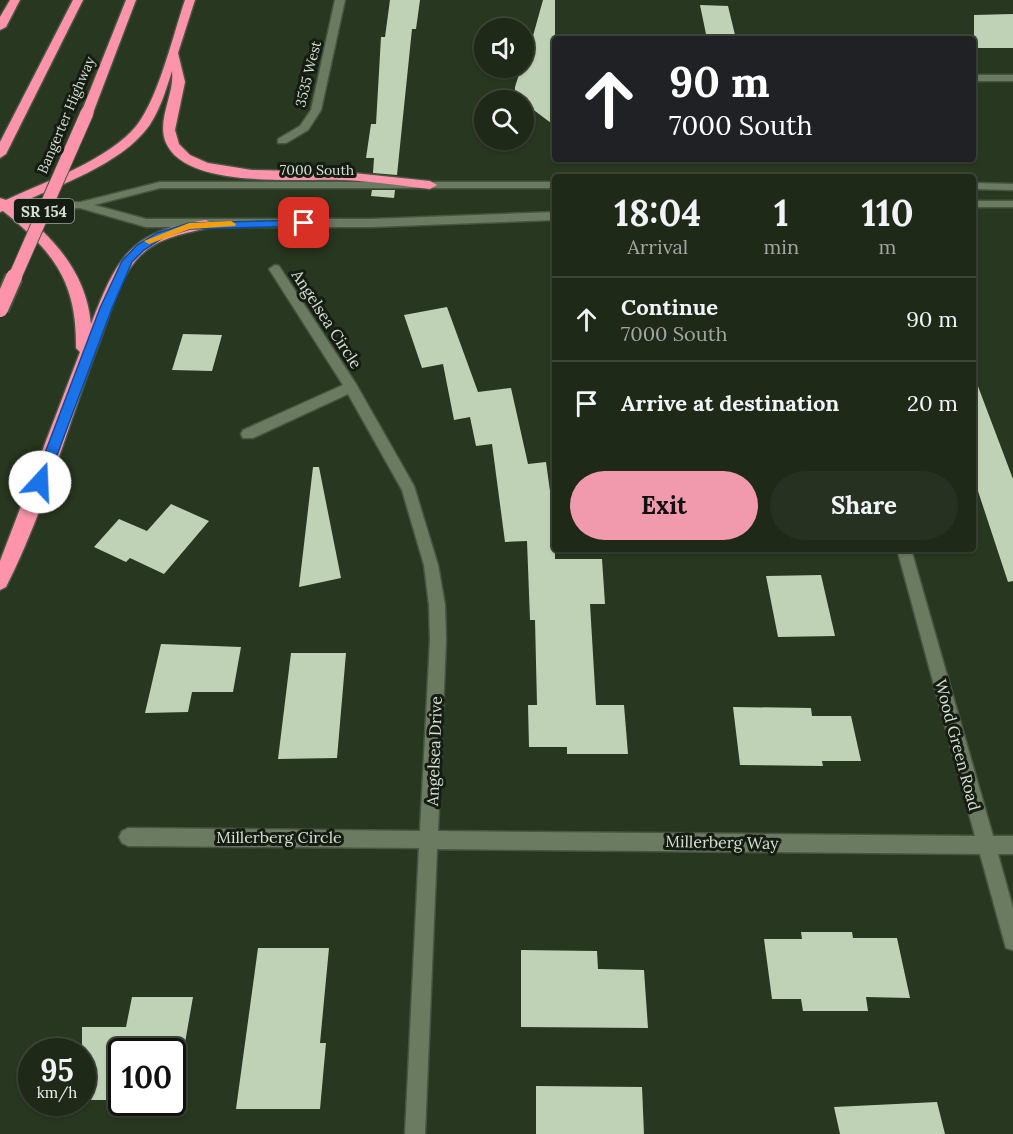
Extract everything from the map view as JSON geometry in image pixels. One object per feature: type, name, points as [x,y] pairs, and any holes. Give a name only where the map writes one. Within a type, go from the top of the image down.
[{"type":"highway","points":[[0,27],[15,0]]},
{"type":"highway","points":[[0,154],[78,0]]},
{"type":"highway","name":"Bangerter Highway","points":[[0,309],[87,113],[131,0]]},
{"type":"highway","points":[[1,205],[103,159],[133,137],[144,124],[156,100],[189,0]]},
{"type":"highway","points":[[172,52],[178,71],[179,84],[170,120],[171,136],[173,145],[188,158],[210,168],[238,173],[267,176],[343,176],[430,185]]},
{"type":"highway","points":[[1,205],[22,217],[51,244],[74,282],[82,303],[85,325],[80,371]]},
{"type":"highway","points":[[0,582],[34,501],[80,371],[127,261],[150,240],[172,231],[206,224]]},
{"type":"street","name":"3535 West","points":[[282,141],[304,128],[316,110],[340,0]]},
{"type":"street","points":[[976,78],[1013,78]]},
{"type":"street","name":"7000 South","points":[[1,205],[81,205],[160,185],[552,185]]},
{"type":"street","points":[[976,186],[1013,187]]},
{"type":"street","points":[[976,204],[1013,204]]},
{"type":"street","name":"7000 South","points":[[81,205],[146,223],[430,222],[552,216]]},
{"type":"street","name":"Angelsea Circle","points":[[275,269],[351,387]]},
{"type":"street","points":[[248,434],[351,387]]},
{"type":"street","name":"Angelsea Drive","points":[[351,387],[409,490],[432,565],[438,640],[415,1134]]},
{"type":"street","name":"Wood Green Road","points":[[905,552],[1013,941]]},
{"type":"street","name":"Millerberg Circle","points":[[128,837],[430,839]]},
{"type":"street","name":"Millerberg Way","points":[[430,839],[1013,845]]},
{"type":"building","points":[[390,0],[420,0],[416,29],[412,29],[397,175],[373,173],[374,158],[366,158],[371,124],[376,124],[381,37],[385,37]]},
{"type":"building","points":[[543,0],[555,0],[555,36],[552,36],[552,124],[534,110],[534,90],[515,90],[518,78],[534,78],[534,32]]},
{"type":"building","points":[[700,5],[728,6],[735,36],[706,36]]},
{"type":"building","points":[[1013,14],[1013,48],[976,48],[974,15]]},
{"type":"building","points":[[372,190],[395,190],[394,198],[371,196]]},
{"type":"building","points":[[447,307],[478,392],[511,388],[528,464],[546,462],[552,505],[552,552],[555,552],[555,559],[602,559],[605,604],[590,604],[596,705],[624,705],[628,754],[567,754],[567,747],[529,747],[528,705],[537,705],[535,620],[530,620],[527,541],[505,542],[492,444],[476,446],[470,417],[454,420],[443,364],[422,368],[404,315]]},
{"type":"building","points":[[183,334],[222,335],[212,371],[172,370]]},
{"type":"building","points":[[976,381],[1013,479],[1013,581],[1008,582],[976,485]]},
{"type":"building","points":[[313,467],[319,467],[341,578],[299,587]]},
{"type":"building","points":[[171,504],[209,521],[164,574],[130,558],[126,562],[94,547],[119,519],[147,531]]},
{"type":"building","points":[[821,575],[835,636],[778,637],[766,576]]},
{"type":"building","points":[[161,644],[241,647],[233,692],[192,692],[188,712],[145,713]]},
{"type":"building","points":[[291,653],[346,653],[337,758],[278,759]]},
{"type":"building","points":[[733,707],[811,708],[812,716],[851,716],[861,761],[822,761],[823,766],[740,765]]},
{"type":"building","points":[[801,932],[852,932],[853,938],[897,938],[910,998],[866,997],[868,1011],[803,1011],[801,999],[772,999],[764,939],[802,939]]},
{"type":"building","points":[[258,948],[329,948],[320,1043],[326,1043],[320,1109],[236,1109]]},
{"type":"building","points":[[521,950],[597,951],[598,969],[644,970],[648,1028],[521,1027]]},
{"type":"building","points":[[132,997],[193,997],[186,1038],[108,1038],[108,1100],[96,1100],[96,1038],[82,1038],[82,1027],[126,1027]]},
{"type":"building","points":[[536,1086],[642,1087],[644,1134],[536,1134]]},
{"type":"building","points":[[937,1102],[945,1134],[840,1134],[834,1107]]},
{"type":"slow traffic","points":[[149,241],[189,226],[231,224]]},
{"type":"route","points":[[40,482],[80,371],[127,261],[150,240],[189,226],[304,223]]}]
